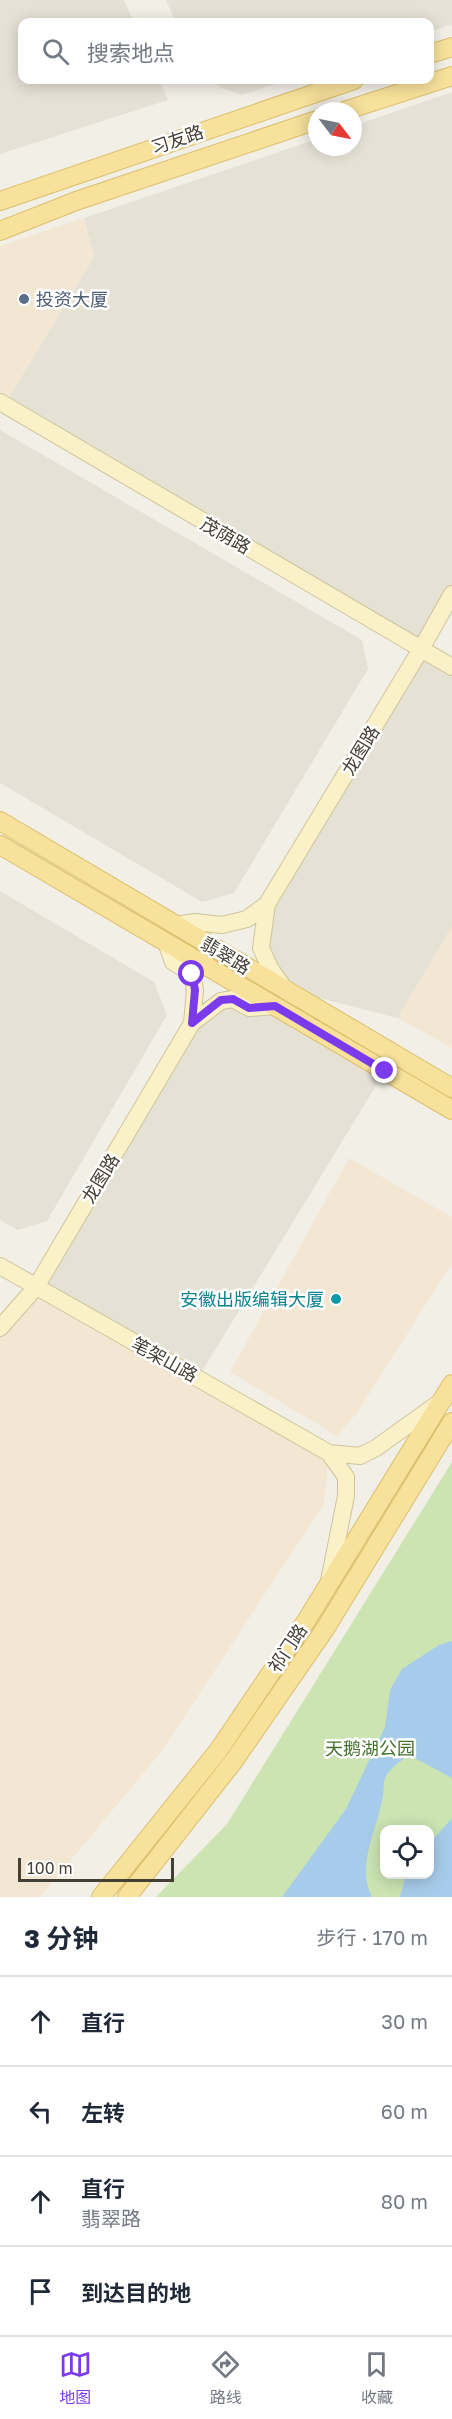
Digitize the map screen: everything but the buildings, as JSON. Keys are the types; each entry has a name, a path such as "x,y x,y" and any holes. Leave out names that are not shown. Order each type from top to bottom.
{"main road":[{"path":"434,52 452,47"},
{"path":"434,82 452,76"},
{"name":"习友路","path":"0,201 342,84"},
{"path":"362,105 427,84"},
{"name":"习友路","path":"0,231 76,201 308,123"},
{"name":"翡翠路","path":"0,821 452,1088"},
{"name":"翡翠路","path":"0,845 452,1110"},
{"name":"祁门路","path":"101,1897 218,1751 328,1587 447,1392"},
{"name":"祁门路","path":"127,1897 233,1762 325,1629 452,1422"}],"street":[{"name":"茂荫路","path":"0,402 452,667"},
{"name":"龙图路","path":"267,904 452,594"},
{"path":"175,925 195,922 222,925 247,919 267,904"},
{"path":"267,904 261,948 270,968 284,989"},
{"path":"166,942 174,962 192,974 195,990 192,1023"},
{"path":"192,1023 221,1000 233,999 249,1008 275,1006"},
{"name":"龙图路","path":"0,1328 36,1287 192,1023"},
{"name":"笔架山路","path":"0,1266 329,1453"},
{"path":"329,1453 360,1456 376,1448 447,1392"},
{"path":"328,1587 346,1496 346,1477 329,1453"}],"shaded area":[{"path":"0,0 124,0 132,18 18,18 18,84 161,84 168,100 0,154"},
{"path":"166,0 452,0 452,24 434,31 434,18 174,18"},
{"path":"216,84 276,84 242,95 221,88"},
{"path":"452,92 452,594 421,649 4,405 94,257 84,218 308,142 308,156 362,156 362,123"},
{"path":"84,218 94,257 4,405 0,402 0,246"},
{"path":"0,430 362,640 368,669 234,893 202,902 0,783"},
{"path":"421,649 452,667 452,926 398,1018 284,989 270,968 267,904"},
{"path":"0,891 154,982 167,1015 47,1221 18,1230 0,1220"},
{"path":"452,926 452,1048 398,1018"},
{"path":"221,1001 275,1006 385,1071 198,1378 36,1287 192,1023"},
{"path":"349,1158 452,1217 452,1263 357,1413 337,1436 230,1372"},
{"path":"36,1287 329,1453 324,1504 161,1752 40,1897 0,1897 0,1328"}],"green space":[{"name":"天鹅湖公园","path":"452,1462 452,1897 156,1897 227,1824"}],"water":[{"path":"452,1641 452,1778 409,1755 389,1771 384,1781 382,1801 367,1861 366,1873 372,1897 282,1897 346,1809 385,1727 390,1690 402,1669 439,1645"},
{"path":"452,1818 452,1897 400,1897 405,1879 434,1879 434,1838"}],"place":[{"name":"投资大厦","path":"24,299"},
{"name":"安徽出版编辑大厦","path":"336,1299"}],"route":[{"path":"192,974 195,990 192,1023 221,1000 233,999 249,1008 275,1006 385,1071"}]}
